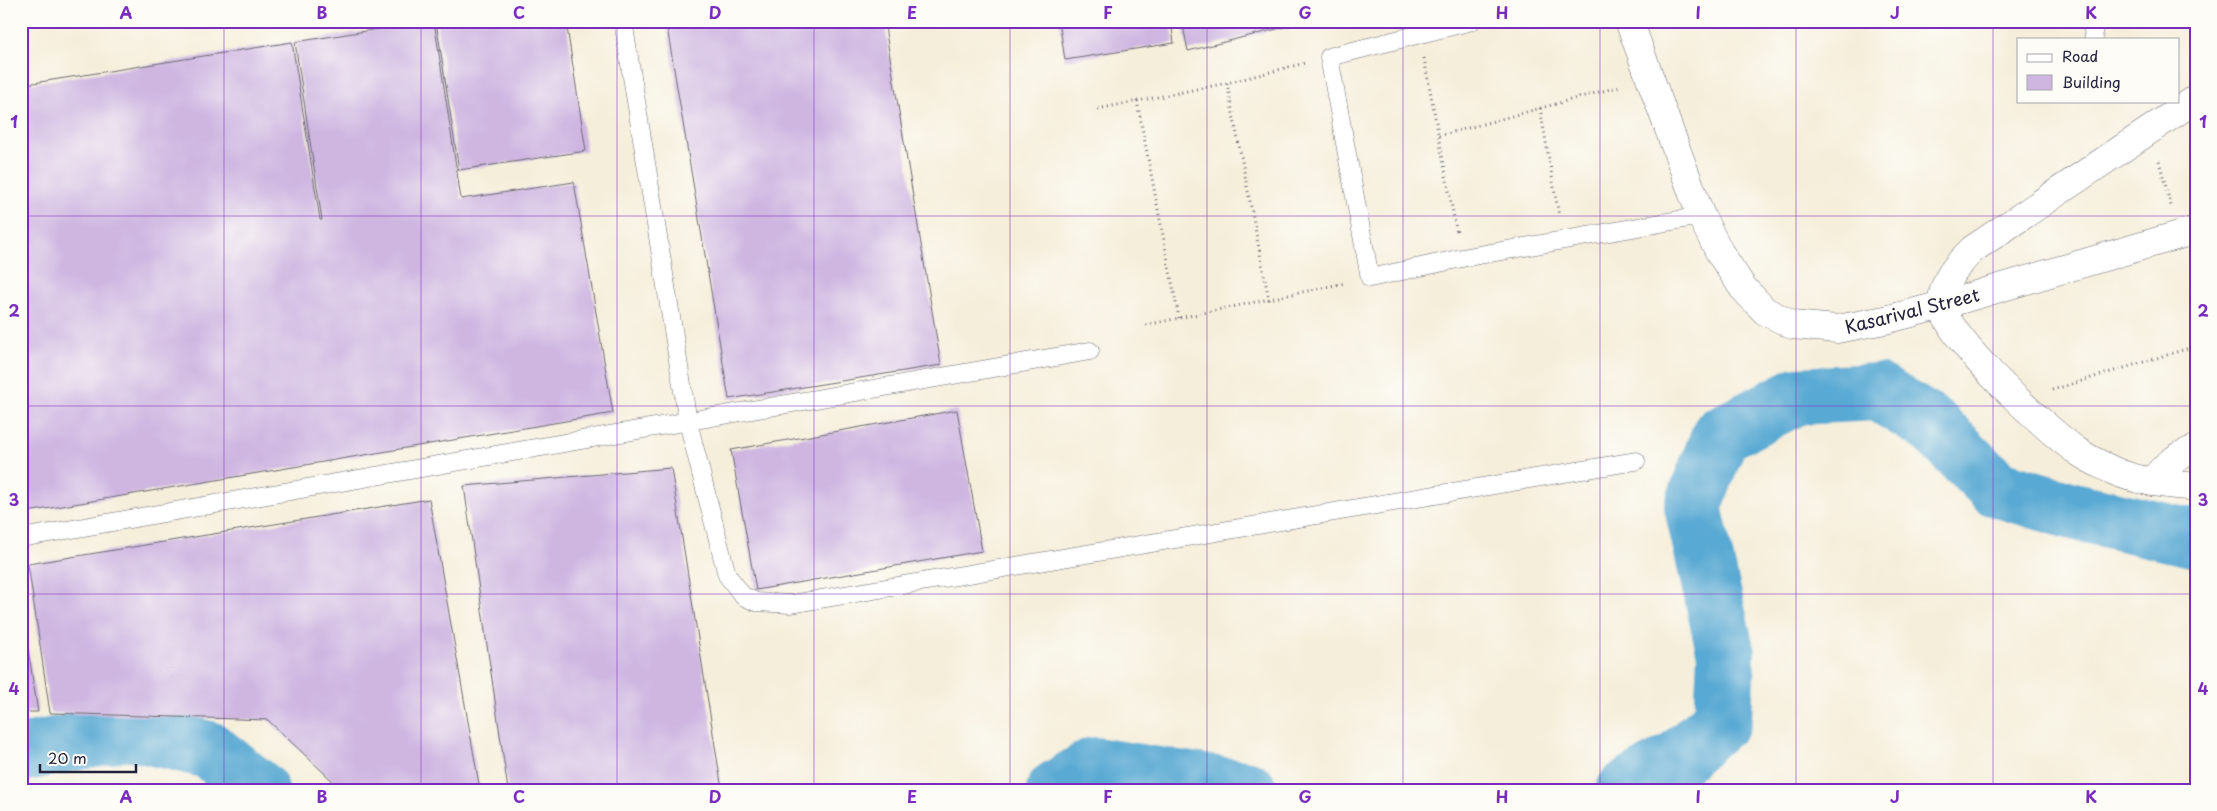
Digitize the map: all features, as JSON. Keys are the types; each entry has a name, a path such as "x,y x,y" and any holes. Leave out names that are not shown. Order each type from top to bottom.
{"street":[{"name":"Kasarival Street","path":"1629,21 1701,216 1720,253 1743,288 1764,311 1792,324 1837,329 1942,305 2188,233"},
{"path":"2196,99 1973,249 1955,267 1948,279 1942,305 1953,328 1972,352 2018,401 2049,430 2078,452 2116,472 2152,482 2196,487"},
{"path":"2152,482 2166,464 2181,454 2196,449"}],"lane":[{"path":"623,21 688,422 727,575 743,596 756,602 791,604 1636,461"},
{"path":"1472,21 1329,58 1370,278 1462,258 1701,216"},
{"path":"2092,21 2094,38"},
{"path":"21,538 1090,351"}],"path":[{"path":"1420,36 1462,258"},
{"path":"1098,109 1329,58"},
{"path":"1439,136 1650,78"},
{"path":"1227,82 1269,300"},
{"path":"1137,101 1179,318"},
{"path":"1540,108 1564,240"},
{"path":"2150,130 2188,233"},
{"path":"1146,325 1370,278"},
{"path":"2018,401 2196,346"}],"building":[{"path":"378,21 434,21 461,199 574,182 613,413 21,513 21,85 292,42 320,220 322,220 295,42 379,29"},
{"path":"436,21 566,21 586,151 459,170"},
{"path":"666,21 884,21 941,365 729,399"},
{"path":"1059,21 1171,21 1174,43 1065,60"},
{"path":"1182,21 1300,21 1301,23 1188,51"},
{"path":"957,410 982,551 756,590 731,450"},
{"path":"671,468 722,790 508,790 464,486"},
{"path":"429,499 480,790 342,790 268,720 50,713 28,564"},
{"path":"22,612 38,712 21,712"}],"waterway":[{"path":"1625,790 1678,759 1723,719 1726,654 1693,507 1720,435 1797,396 1878,392 1932,425 1996,488 2073,511 2196,539"},
{"path":"21,753 129,731 209,750 260,790"},
{"path":"1055,790 1094,766 1248,790"}]}
